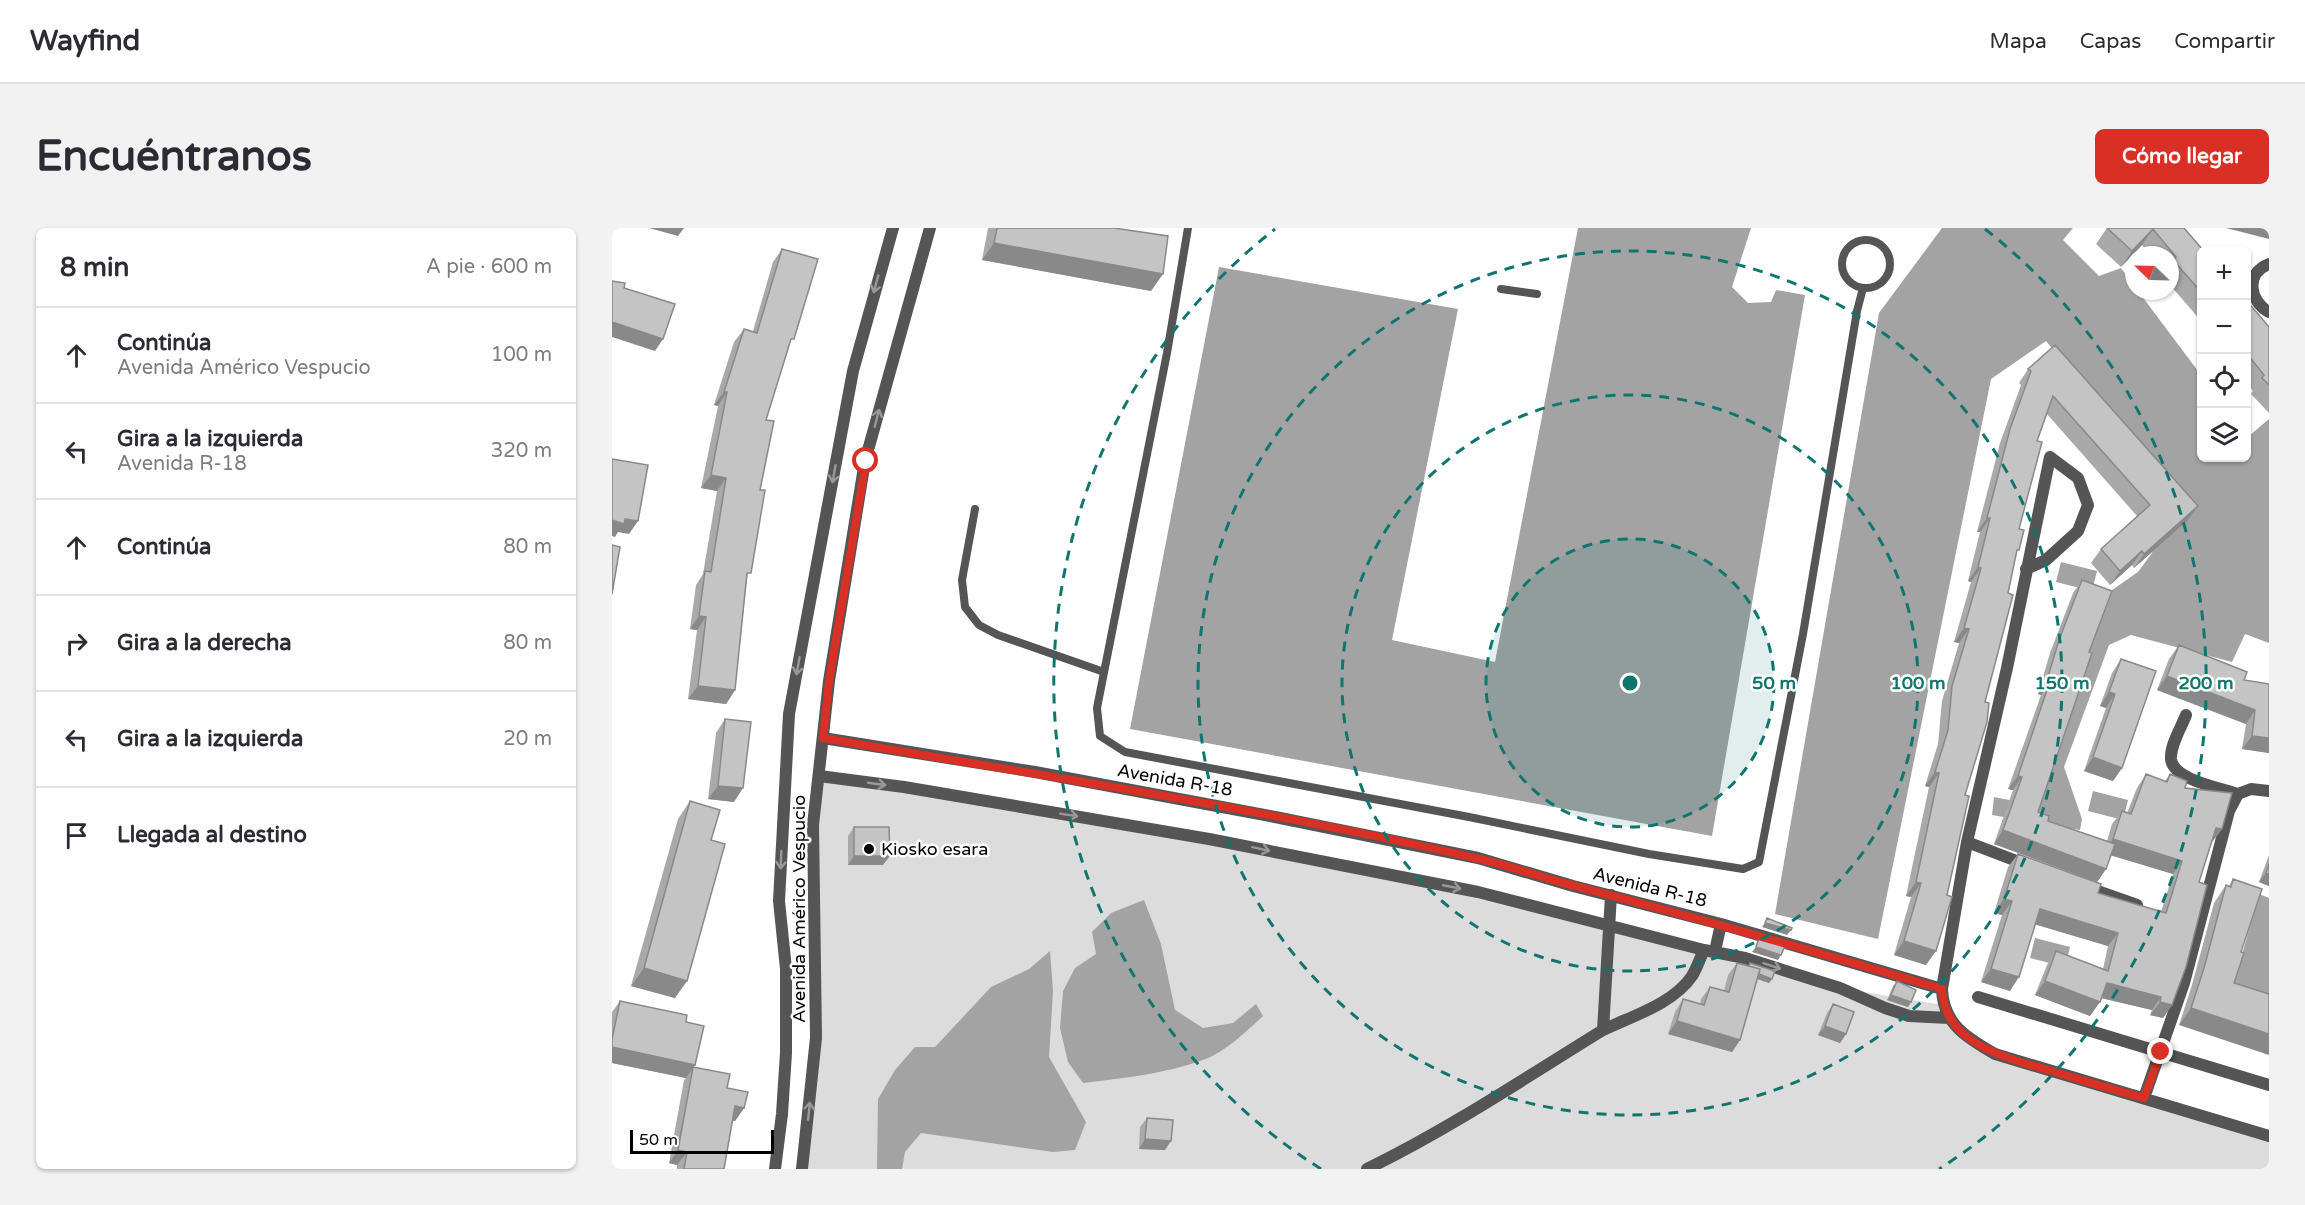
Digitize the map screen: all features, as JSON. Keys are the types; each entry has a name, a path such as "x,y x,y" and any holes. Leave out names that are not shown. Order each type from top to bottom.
{"street":[{"name":"Avenida Américo Vespucio","path":"775,1169 786,1053 786,969 779,901 789,714 853,371 893,228"},
{"name":"Avenida Américo Vespucio","path":"802,1169 816,1038 813,825 831,669 866,461 930,228"},
{"path":"2269,264 2263,266 2254,277 2252,291 2257,303 2269,312"},
{"path":"2026,569 2046,560 2078,531 2088,506 2078,478 2050,457 2026,569 2007,668 1967,842 1942,989 1943,1005 1949,1018 1970,1039 1995,1054 2269,1136"},
{"path":"2186,715 2174,743 2171,758 2174,768 2182,775 2238,794 2252,789 2269,790"},
{"name":"Avenida R-18","path":"823,738 1035,772 1478,858 1721,924 1710,950 1677,991 1659,1003 1603,1030 1485,1105 1408,1149 1367,1169"},
{"path":"819,776 904,787 1209,839 1478,892 1745,958 1840,988 1885,1008 1910,1016 1949,1018"},
{"path":"2144,1098 2184,983 2229,811 2238,794"},
{"path":"1967,842 2044,872"},
{"path":"2075,883 2137,905"},
{"path":"1603,1030 1611,895"},
{"path":"1721,924 1942,989"},
{"path":"1978,997 2269,1085"}],"lane":[{"path":"1188,228 1167,353 1097,708 1100,736 1125,752 1469,817 1649,854 1743,869 1759,862 1803,634 1857,311 1863,288"},
{"path":"1871,241 1879,244 1889,256 1889,272 1879,284 1863,288 1850,281 1843,268 1843,260 1850,247 1856,242 1871,241"},
{"path":"1501,289 1538,294"},
{"path":"975,509 962,580 965,607 979,625 998,635 1104,672"}],"shaded area":[{"path":"1578,228 1751,228 1732,287 1748,303 1771,302 1776,290 1805,295 1712,836 1130,729 1219,267 1458,309 1392,640 1495,662"},
{"path":"1942,228 2073,228 2063,240 2099,276 2121,268 2125,274 2125,300 2145,300 2197,370 2197,462 2251,462 2251,434 2269,419 2269,643 2245,634 2232,662 2131,635 2109,645 2064,767 2082,819 2080,830 1992,815 1994,797 2034,805 2102,597 2138,572 2152,553 2166,513 2159,480 2046,341 1991,379 1878,939 1775,914 1879,313"},
{"path":"2061,562 2097,571 2092,591 2056,582"},
{"path":"819,776 1478,892 1840,988 1943,1005 1949,1018 1995,1054 2269,1136 2269,1169 802,1169 816,1038"},
{"path":"2093,791 2128,800 2123,820 2088,811"},
{"path":"2259,894 2269,898 2269,1005 2231,994"},
{"path":"1144,900 1161,944 1175,1010 1203,1028 1233,1023 1256,1004 1263,1016 1227,1047 1203,1060 1159,1072 1083,1083 1068,1062 1060,1028 1063,991 1075,968 1096,954 1092,932 1111,913"},
{"path":"2035,938 2070,947 2065,967 2030,958"},
{"path":"1050,951 1053,991 1049,1057 1086,1122 1075,1150 1053,1152 921,1133 905,1152 902,1169 877,1169 878,1099 895,1070 915,1047 935,1047 991,987 1029,969"}],"building":[{"path":"997,228 1114,228 1168,236 1163,274 994,243"},
{"path":"2107,228 2184,228 2200,246 2197,246 2197,287 2179,267 2179,246 2167,246 2153,229 2137,246 2127,246"},
{"path":"782,249 818,259 766,420 774,421 760,490 765,490 751,573 747,573 735,690 698,686 706,617 699,616 705,571 711,572 726,478 711,475 727,392 724,392 744,329 757,333"},
{"path":"612,281 625,283 624,288 675,304 663,339 612,322"},
{"path":"2251,306 2269,327 2269,385 2262,378 2264,375 2251,359"},
{"path":"2055,345 2198,506 2144,554 2142,551 2120,571 2101,549 2150,505 2053,396 2037,441 2042,442 2019,529 2024,530 2019,550 2017,550 2008,593 2013,595 1985,702 1989,703 1987,722 1965,795 1969,796 1947,895 1952,897 1936,951 1904,941 1921,883 1916,882 1939,773 1935,772 1948,730 1952,686 1969,629 1964,628 1981,568 1978,567 1990,518 1987,518 2010,429 2031,371 2028,369"},
{"path":"612,459 648,465 638,521 625,519 624,524 612,520"},
{"path":"612,545 620,547 612,594"},
{"path":"2082,580 2112,591 2089,652 2092,653 2038,812 2049,816 2048,821 2115,844 2106,869 2003,830 2022,777 2018,776 2050,681 2047,680 2059,640"},
{"path":"2179,645 2247,672 2244,680 2269,684 2269,738 2252,736 2255,710 2167,676"},
{"path":"2121,659 2156,671 2122,768 2093,757 2115,694 2109,692"},
{"path":"725,719 751,722 743,788 718,786"},
{"path":"2146,774 2167,782 2170,774 2187,781 2185,788 2232,793 2222,829 2216,828 2199,882 2207,885 2186,967 2172,1005 2160,1002 2161,997 2107,983 2100,1002 2045,981 2056,951 2108,971 2118,933 2040,909 2019,977 1991,969 2012,901 2004,899 2018,854 2101,884 2098,893 2166,913 2182,861 2113,839 2122,811 2131,814"},
{"path":"690,801 720,810 711,840 725,844 687,981 644,968"},
{"path":"854,827 889,827 890,856 854,856"},
{"path":"2233,879 2262,889 2241,952 2244,953 2234,983 2269,994 2269,1034 2191,1008 2226,885 2231,887"},
{"path":"1767,918 1792,928 1791,930 1765,923"},
{"path":"1759,938 1785,946 1781,955 1756,947"},
{"path":"1737,963 1760,969 1740,1040 1677,1021 1683,999 1704,1005 1710,987 1729,992"},
{"path":"1750,963 1775,971 1772,979 1759,974 1760,969 1749,966"},
{"path":"1897,981 1916,990 1911,1002 1891,995"},
{"path":"620,1001 687,1015 686,1022 704,1026 695,1065 612,1047"},
{"path":"1833,1004 1854,1012 1846,1034 1825,1026"},
{"path":"693,1067 730,1074 727,1088 748,1092 744,1108 735,1106 724,1169 684,1169 687,1152 678,1150"},
{"path":"1147,1118 1173,1120 1171,1141 1145,1139"}],"place":[{"name":"Kiosko esara","path":"869,849"}],"route":[{"path":"866,461 829,681 823,738 1035,772 1379,837 1478,858 1573,886 1678,912 1942,989 1943,1005 1949,1018 1970,1039 1995,1054 2144,1098 2161,1052"}]}
